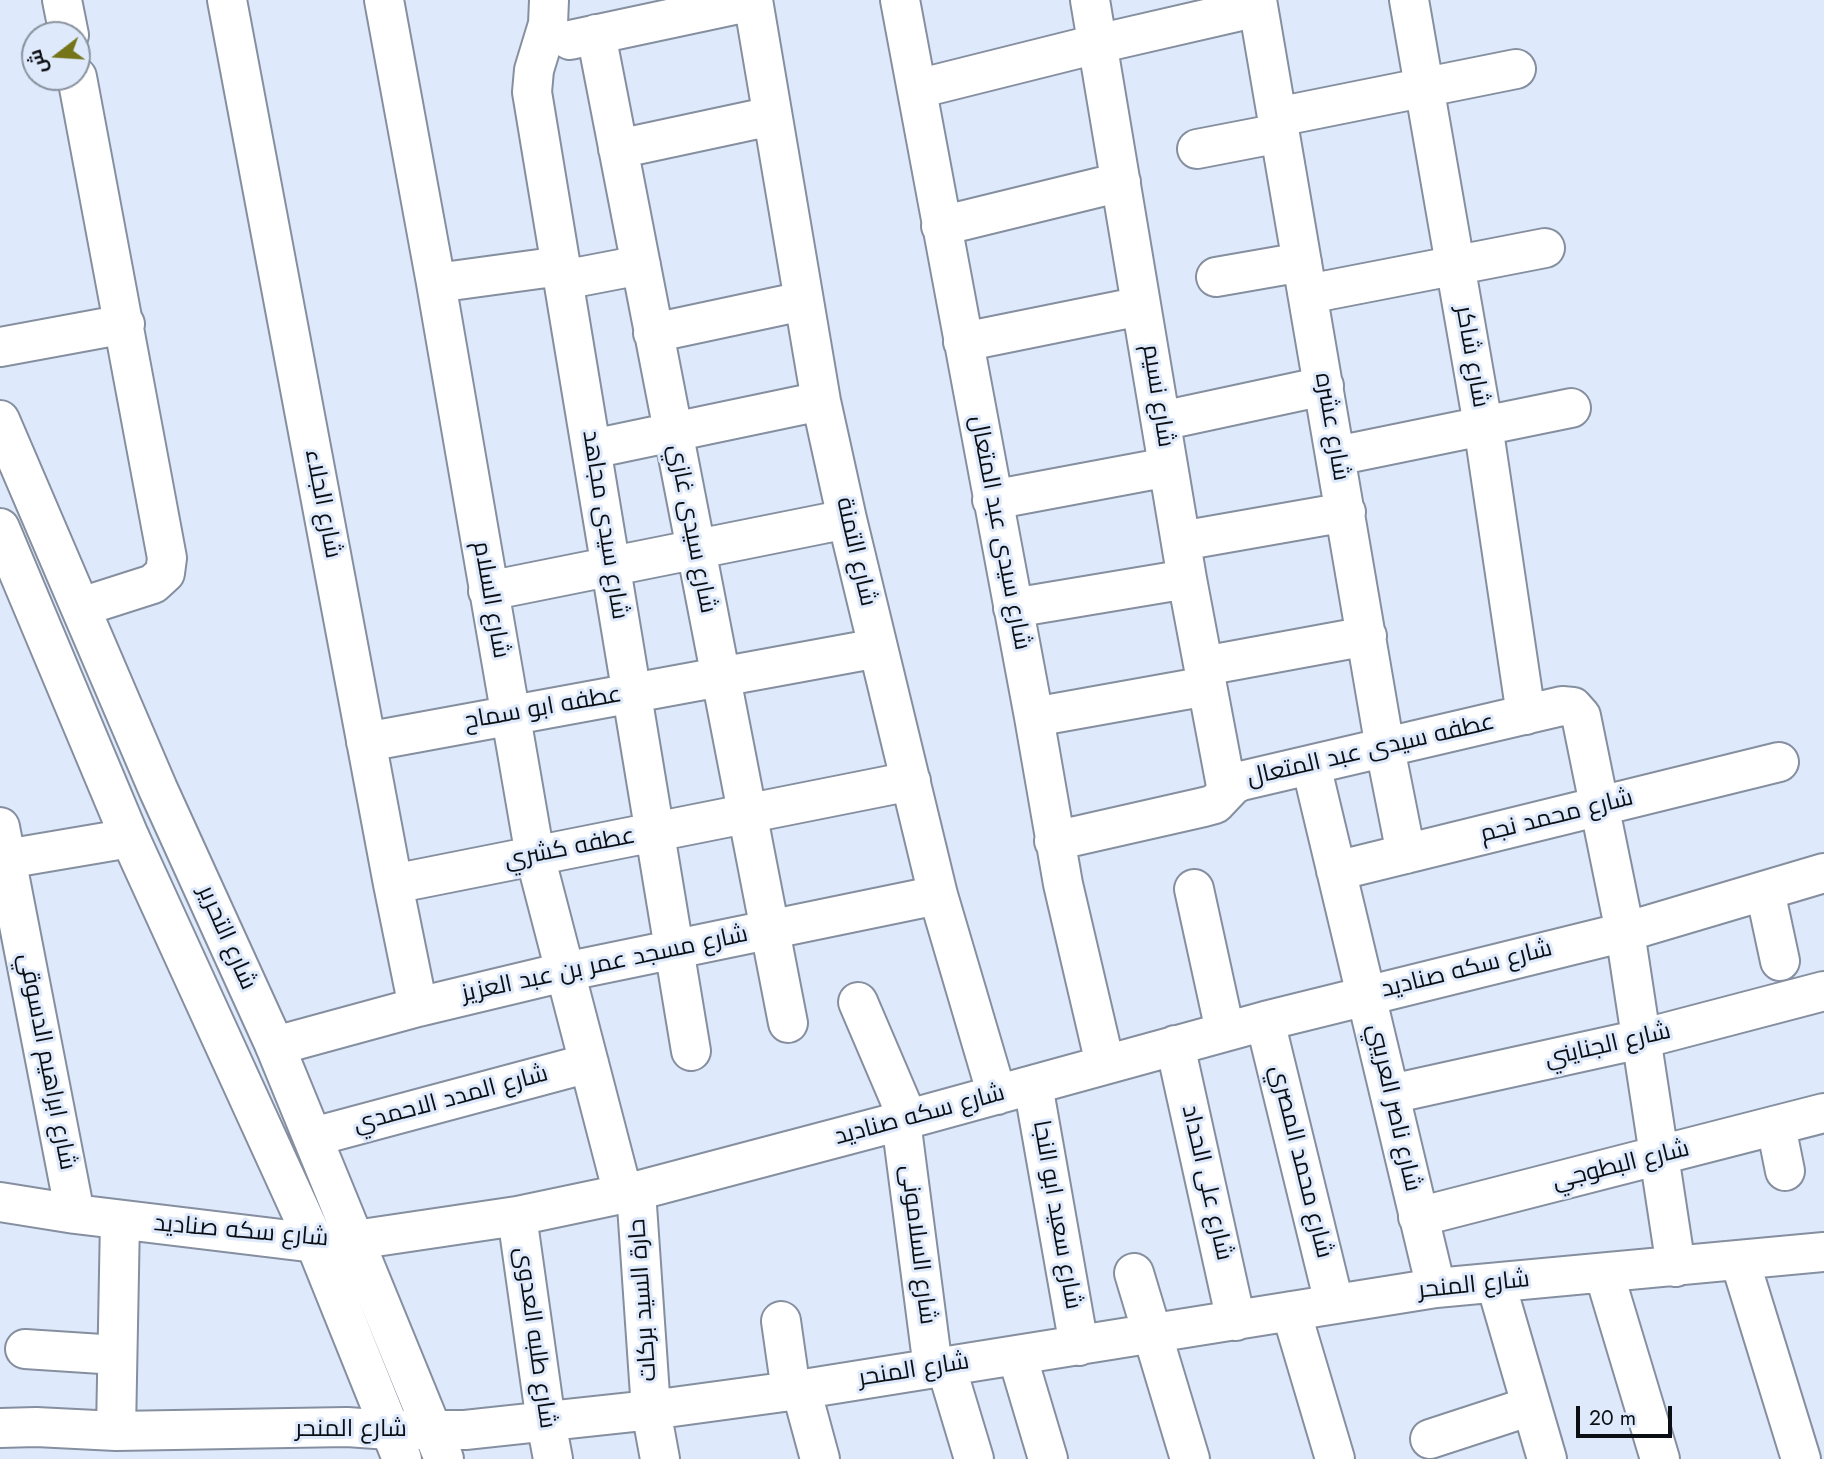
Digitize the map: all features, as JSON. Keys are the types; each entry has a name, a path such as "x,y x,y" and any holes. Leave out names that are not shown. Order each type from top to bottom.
{"street":[{"path":"62,0 66,21"},
{"name":"شارع الجلاء","path":"227,0 418,1007"},
{"name":"شارع السلام","path":"384,0 535,856 589,1063 630,1192"},
{"name":"شارع سيدى مجاهد","path":"550,0 548,24 534,69 532,92 691,1051"},
{"name":"شارع سيدى عبد المتعال","path":"900,0 1034,717 1054,841 1105,1065"},
{"name":"شارع نسيم","path":"1090,0 1187,579 1227,791"},
{"name":"شارع شاكر","path":"1409,0 1483,425 1526,715"},
{"path":"540,46 753,1"},
{"name":"شارع التمنة","path":"753,1 821,401 846,519 938,895 997,1095"},
{"path":"916,89 1258,4"},
{"name":"شارع عشره","path":"1258,4 1385,748 1406,854"},
{"name":"شارع سيدى غازي","path":"596,34 788,1023"},
{"path":"1197,149 1424,87 1516,69"},
{"path":"80,91 167,558 165,573 153,584 81,607"},
{"path":"618,149 772,116"},
{"path":"941,226 1121,182"},
{"path":"1216,278 1305,278 1456,265 1545,248"},
{"path":"436,283 640,265"},
{"path":"653,333 803,300"},
{"path":"963,342 1141,306"},
{"path":"0,347 125,324"},
{"path":"1161,421 1324,386"},
{"path":"592,449 821,401"},
{"path":"1336,456 1571,408"},
{"name":"شارع التحرير","path":"0,420 9,469 81,607 158,789 275,1046 439,1445"},
{"path":"992,500 1168,467"},
{"path":"1181,541 1346,512"},
{"path":"488,591 846,519"},
{"name":"شارع التحرير","path":"0,528 123,821 315,1243 396,1444"},
{"path":"1013,608 1187,579"},
{"path":"1034,717 1367,636"},
{"name":"عطفه ابو سماح","path":"366,742 878,648"},
{"name":"عطفه سيدى عبد المتعال","path":"1054,841 1215,804 1241,781 1562,706 1573,707 1581,716 1600,806"},
{"name":"شارع محمد نجم","path":"1336,871 1779,762"},
{"name":"شارع ناصر العريبي","path":"1311,765 1436,1288"},
{"name":"عطفه كشري","path":"393,884 911,781"},
{"path":"2,849 123,821 158,789"},
{"path":"1600,806 1625,932 1676,1267"},
{"name":"شارع ابراهيم الدسوقي","path":"2,849 75,1214"},
{"name":"شارع سكه صناديد","path":"0,1202 120,1220 315,1243 355,1240 517,1216 630,1192 905,1120 1225,1031 1625,932 1824,873"},
{"path":"1194,889 1225,1031"},
{"path":"1765,891 1780,961"},
{"name":"شارع مسجد عمر بن عبد العزيز","path":"275,1046 418,1007 565,972 938,895"},
{"name":"شارع الجنايني","path":"1391,1094 1642,1039 1824,991"},
{"name":"شارع السلامونى","path":"858,1002 905,1120 939,1367 974,1459"},
{"name":"شارع محمد المصري","path":"1265,1021 1334,1303"},
{"name":"شارع على الحداد","path":"1175,1045 1236,1321"},
{"name":"شارع المدد الاحمدي","path":"313,1137 589,1063"},
{"name":"شارع سعيد ابو النجا","path":"1033,1084 1079,1346"},
{"name":"شارع البطوجي","path":"1418,1217 1824,1113"},
{"path":"1776,1126 1786,1171"},
{"name":"حارة السيد بركات","path":"630,1192 651,1410 660,1459"},
{"name":"شارع طلبه العدوى","path":"517,1216 553,1459"},
{"path":"120,1220 117,1355 140,1440"},
{"name":"شارع المنحر","path":"27,1438 288,1444 347,1427 396,1444 439,1445 546,1422 796,1390 1436,1288 1740,1261 1822,1260"},
{"path":"1740,1261 1801,1459"},
{"path":"1135,1273 1190,1459"},
{"path":"1604,1273 1660,1459"},
{"path":"1496,1284 1547,1459"},
{"path":"1291,1311 1335,1459"},
{"path":"781,1321 796,1390 820,1459"},
{"path":"25,1349 117,1355"},
{"path":"1017,1355 1048,1459"},
{"path":"1430,1439 1531,1406"}]}
